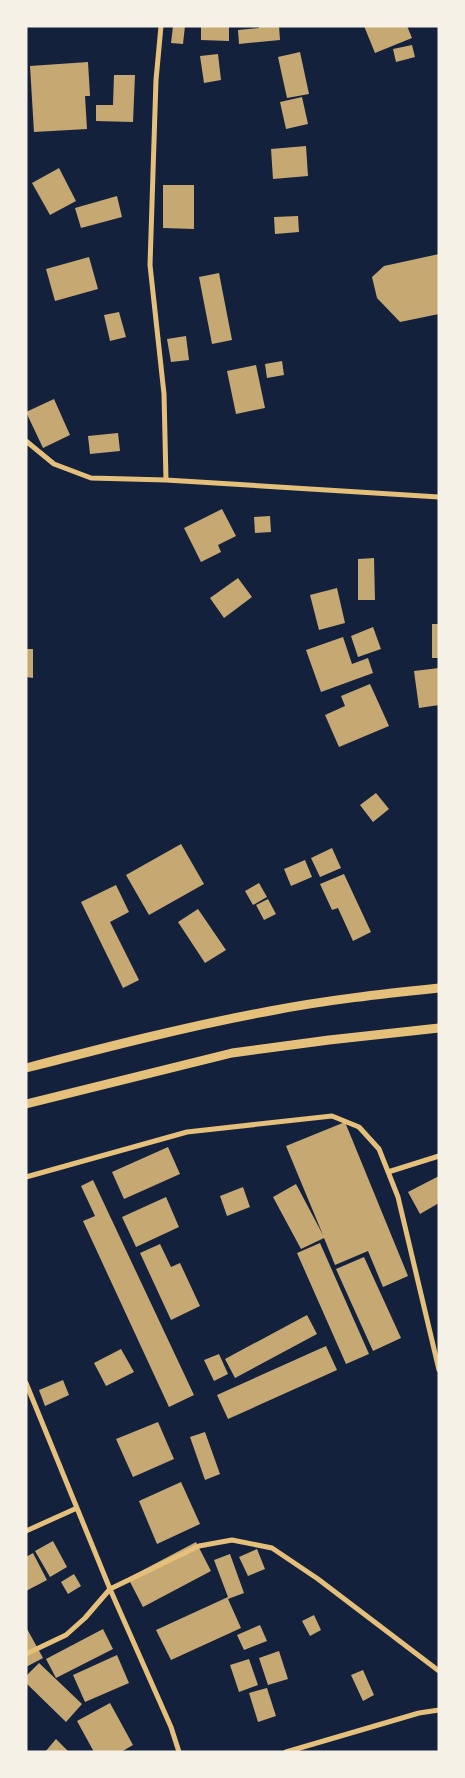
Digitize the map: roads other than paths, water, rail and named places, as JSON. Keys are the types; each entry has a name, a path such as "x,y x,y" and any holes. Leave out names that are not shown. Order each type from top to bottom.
{"street":[{"path":"161,26 156,80 150,265 164,394 166,480"},
{"path":"26,441 54,464 91,478 166,480 439,497"},
{"path":"26,1068 161,1034 270,1010 372,995 439,988"},
{"path":"26,1104 232,1054 329,1040 439,1028"},
{"path":"26,1177 187,1132 332,1116 359,1127 379,1149 398,1197 436,1344 439,1370"},
{"path":"388,1172 439,1156"},
{"path":"26,1383 110,1589 171,1727 179,1752"},
{"path":"26,1531 77,1508"},
{"path":"26,1654 66,1635 85,1618 110,1589 199,1546 232,1540 272,1548 318,1579 439,1671"},
{"path":"286,1752 418,1713 439,1710"}]}
